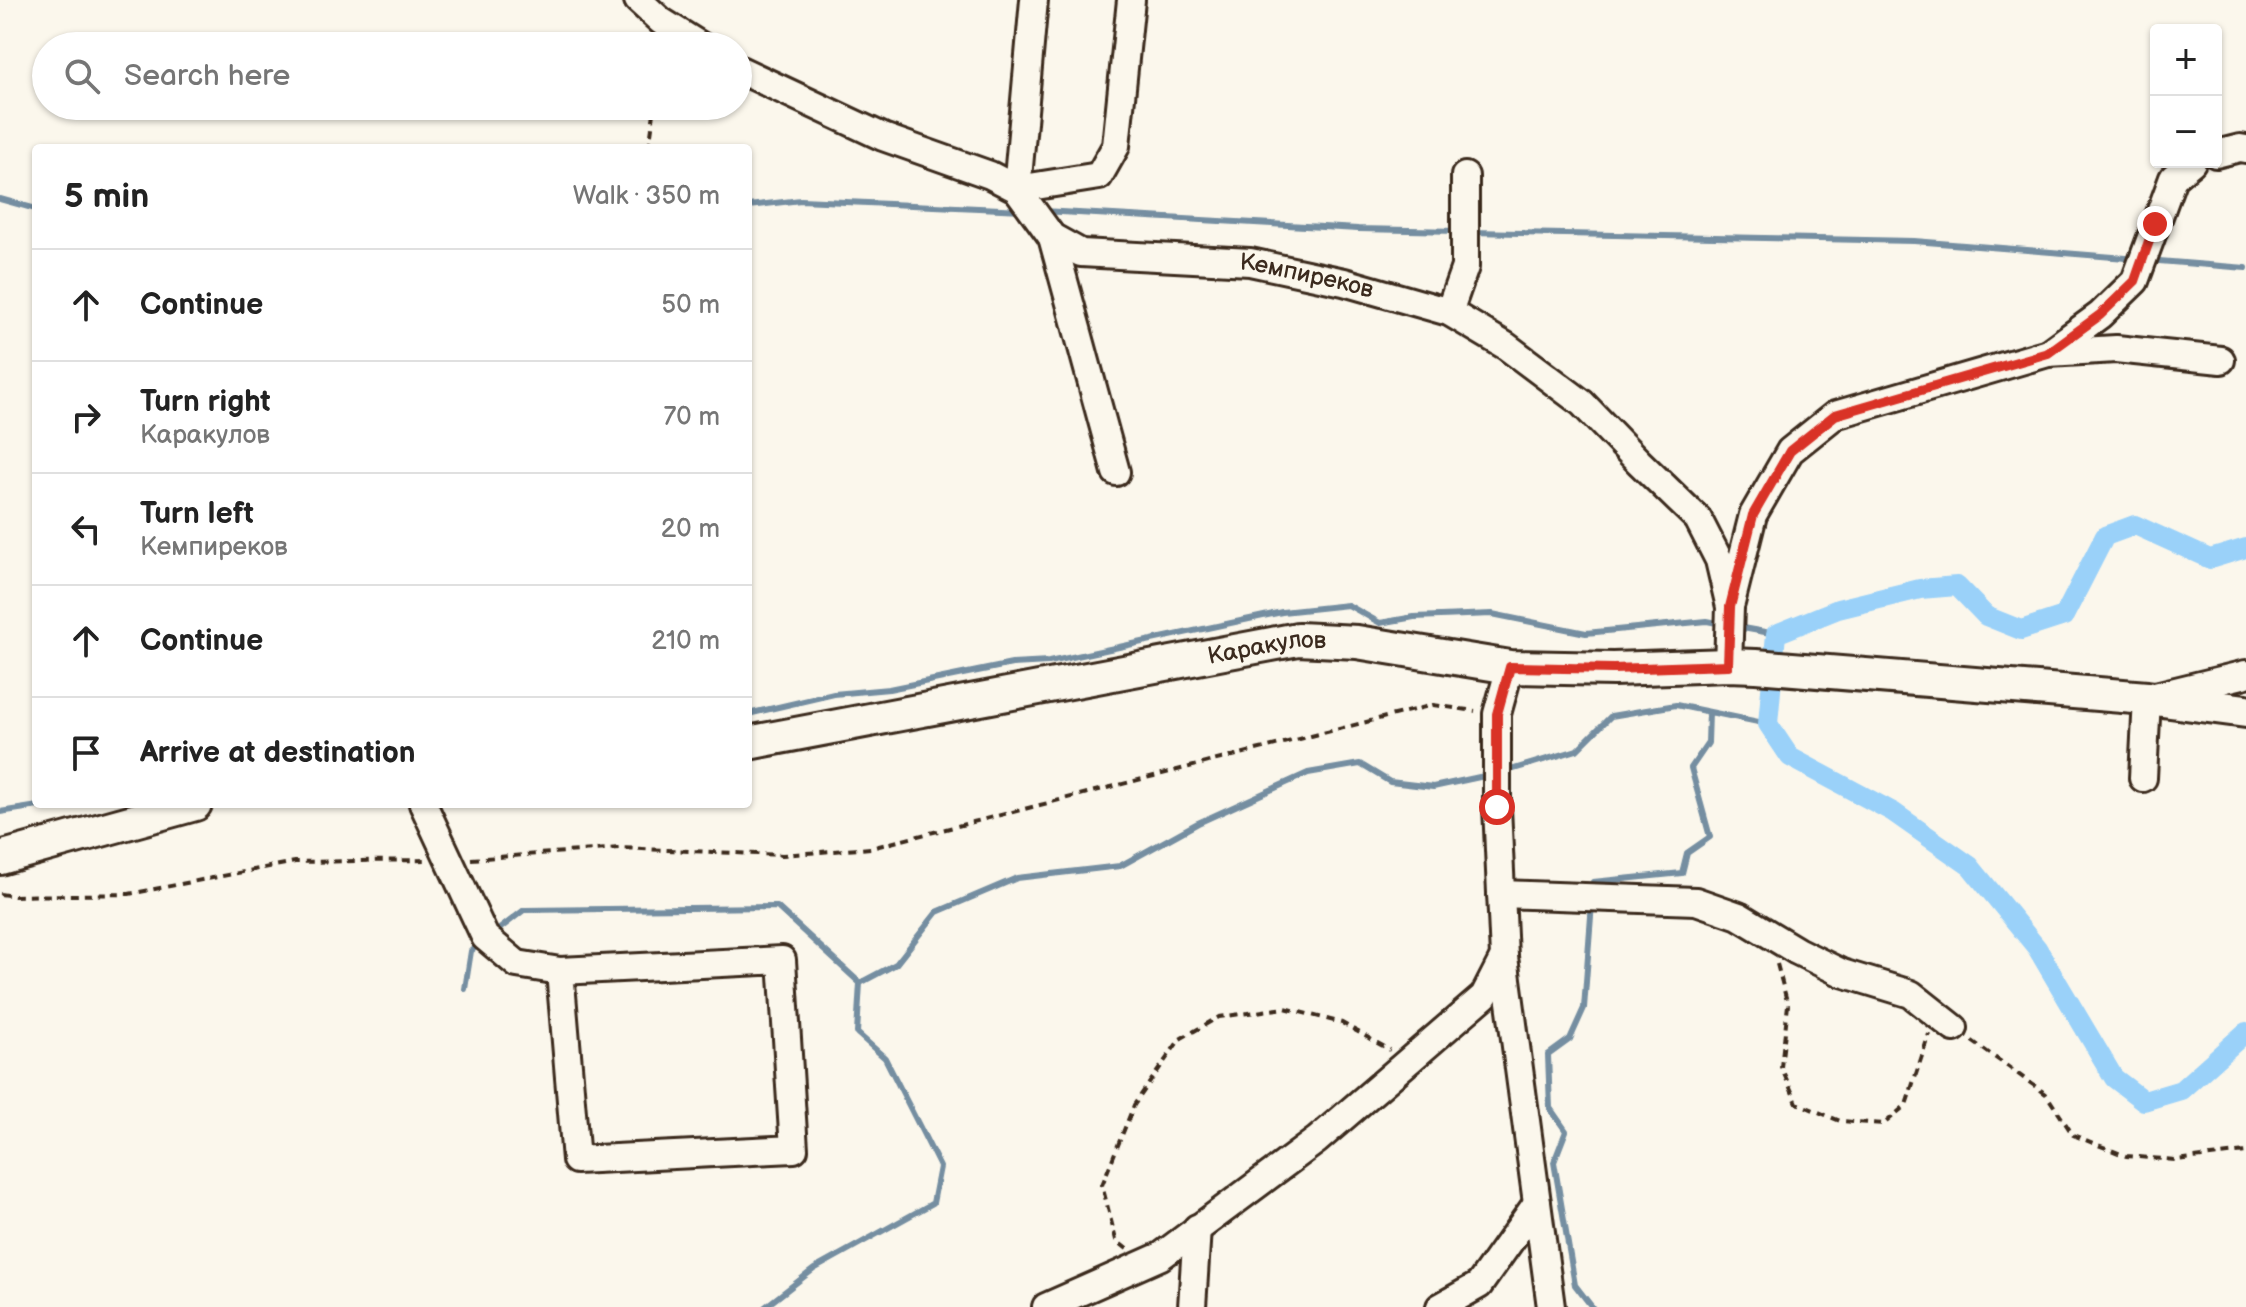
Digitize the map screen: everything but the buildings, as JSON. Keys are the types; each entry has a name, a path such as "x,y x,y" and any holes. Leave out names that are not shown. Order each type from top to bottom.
{"main road":[{"name":"Каракулов","path":"752,742 1298,639 1357,642 1510,667 1613,669 1742,665 2147,698 2246,711"},
{"path":"0,858 181,808"}],"street":[{"path":"638,0 679,32"},
{"path":"1020,193 1034,0"},
{"path":"1020,193 1099,176 1116,146 1131,0"},
{"path":"752,76 883,137 990,175 1020,193 1048,231 1116,472"},
{"path":"2222,152 2246,149"},
{"path":"2048,353 2100,315 2135,281 2173,178 2185,168"},
{"path":"1449,312 1465,267 1465,176"},
{"name":"Кемпиреков","path":"1048,231 1081,253 1250,262 1344,282 1449,312 1506,346 1582,403 1698,519 1719,560 1742,665"},
{"path":"1730,607 1753,515 1790,451 1835,415 2048,353 2116,349 2221,360"},
{"path":"1510,667 1497,714 1497,807 1504,957 1551,1307"},
{"path":"2143,778 2147,698 2246,674"},
{"path":"425,808 485,937 517,964 560,971 782,960 794,1149 576,1160 560,971"},
{"path":"1501,894 1696,901 1739,916 1842,973 1911,994 1945,1021"},
{"path":"1046,1307 1161,1256 1317,1140 1484,996 1504,957"},
{"path":"1440,1307 1479,1285 1537,1203"},
{"path":"1192,1307 1197,1228"}],"path":[{"path":"650,144 653,120"},
{"path":"0,894 129,894 295,862 449,860 620,848 782,855 871,848 1433,705 1497,714"},
{"path":"1770,934 1788,1005 1781,1067 1797,1103 1840,1121 1884,1124 1906,1105 1945,1021 2046,1094 2073,1135 2126,1156 2176,1160 2246,1152"},
{"path":"1145,1263 1116,1240 1102,1185 1134,1105 1180,1039 1219,1017 1285,1008 1342,1023 1409,1060"}],"waterway":[{"path":"0,199 32,208"},
{"path":"752,206 801,200 1023,210"},
{"path":"1043,211 1358,229 1459,231"},
{"path":"1470,232 1914,241 2126,258"},
{"path":"2159,261 2246,268"},
{"path":"2246,548 2210,559 2135,525 2105,536 2064,616 2021,630 1986,616 1957,586 1920,589 1838,609 1776,634 1768,724 1790,757 1893,812 1970,866 2037,948 2114,1078 2144,1101 2181,1090 2246,1032"},
{"path":"752,713 834,694 889,689 1012,664 1049,662 1282,612 1348,605 1380,623 1414,617 1492,614 1586,633 1707,621 1722,624"},
{"path":"1737,627 1776,634"},
{"path":"1504,772 1577,750 1611,716 1676,705 1768,724"},
{"path":"1593,892 1593,882 1682,873 1687,853 1710,837 1691,768 1708,743 1709,712"},
{"path":"493,934 524,910 777,907 860,983 896,964 937,912 1017,878 1120,866 1198,823 1308,773 1360,764 1390,782 1433,787 1489,775"},
{"path":"0,812 32,807"},
{"path":"1592,903 1584,1008 1570,1039 1548,1055 1550,1108 1566,1131 1554,1162 1575,1285 1592,1307"},
{"path":"465,989 471,951 481,943"},
{"path":"765,1307 814,1269 933,1203 940,1167 885,1058 857,1033 860,983"}],"route":[{"path":"1497,807 1497,714 1510,667 1613,669 1728,665 1730,607 1753,515 1790,451 1835,415 2048,353 2100,315 2135,281 2155,224"}]}
